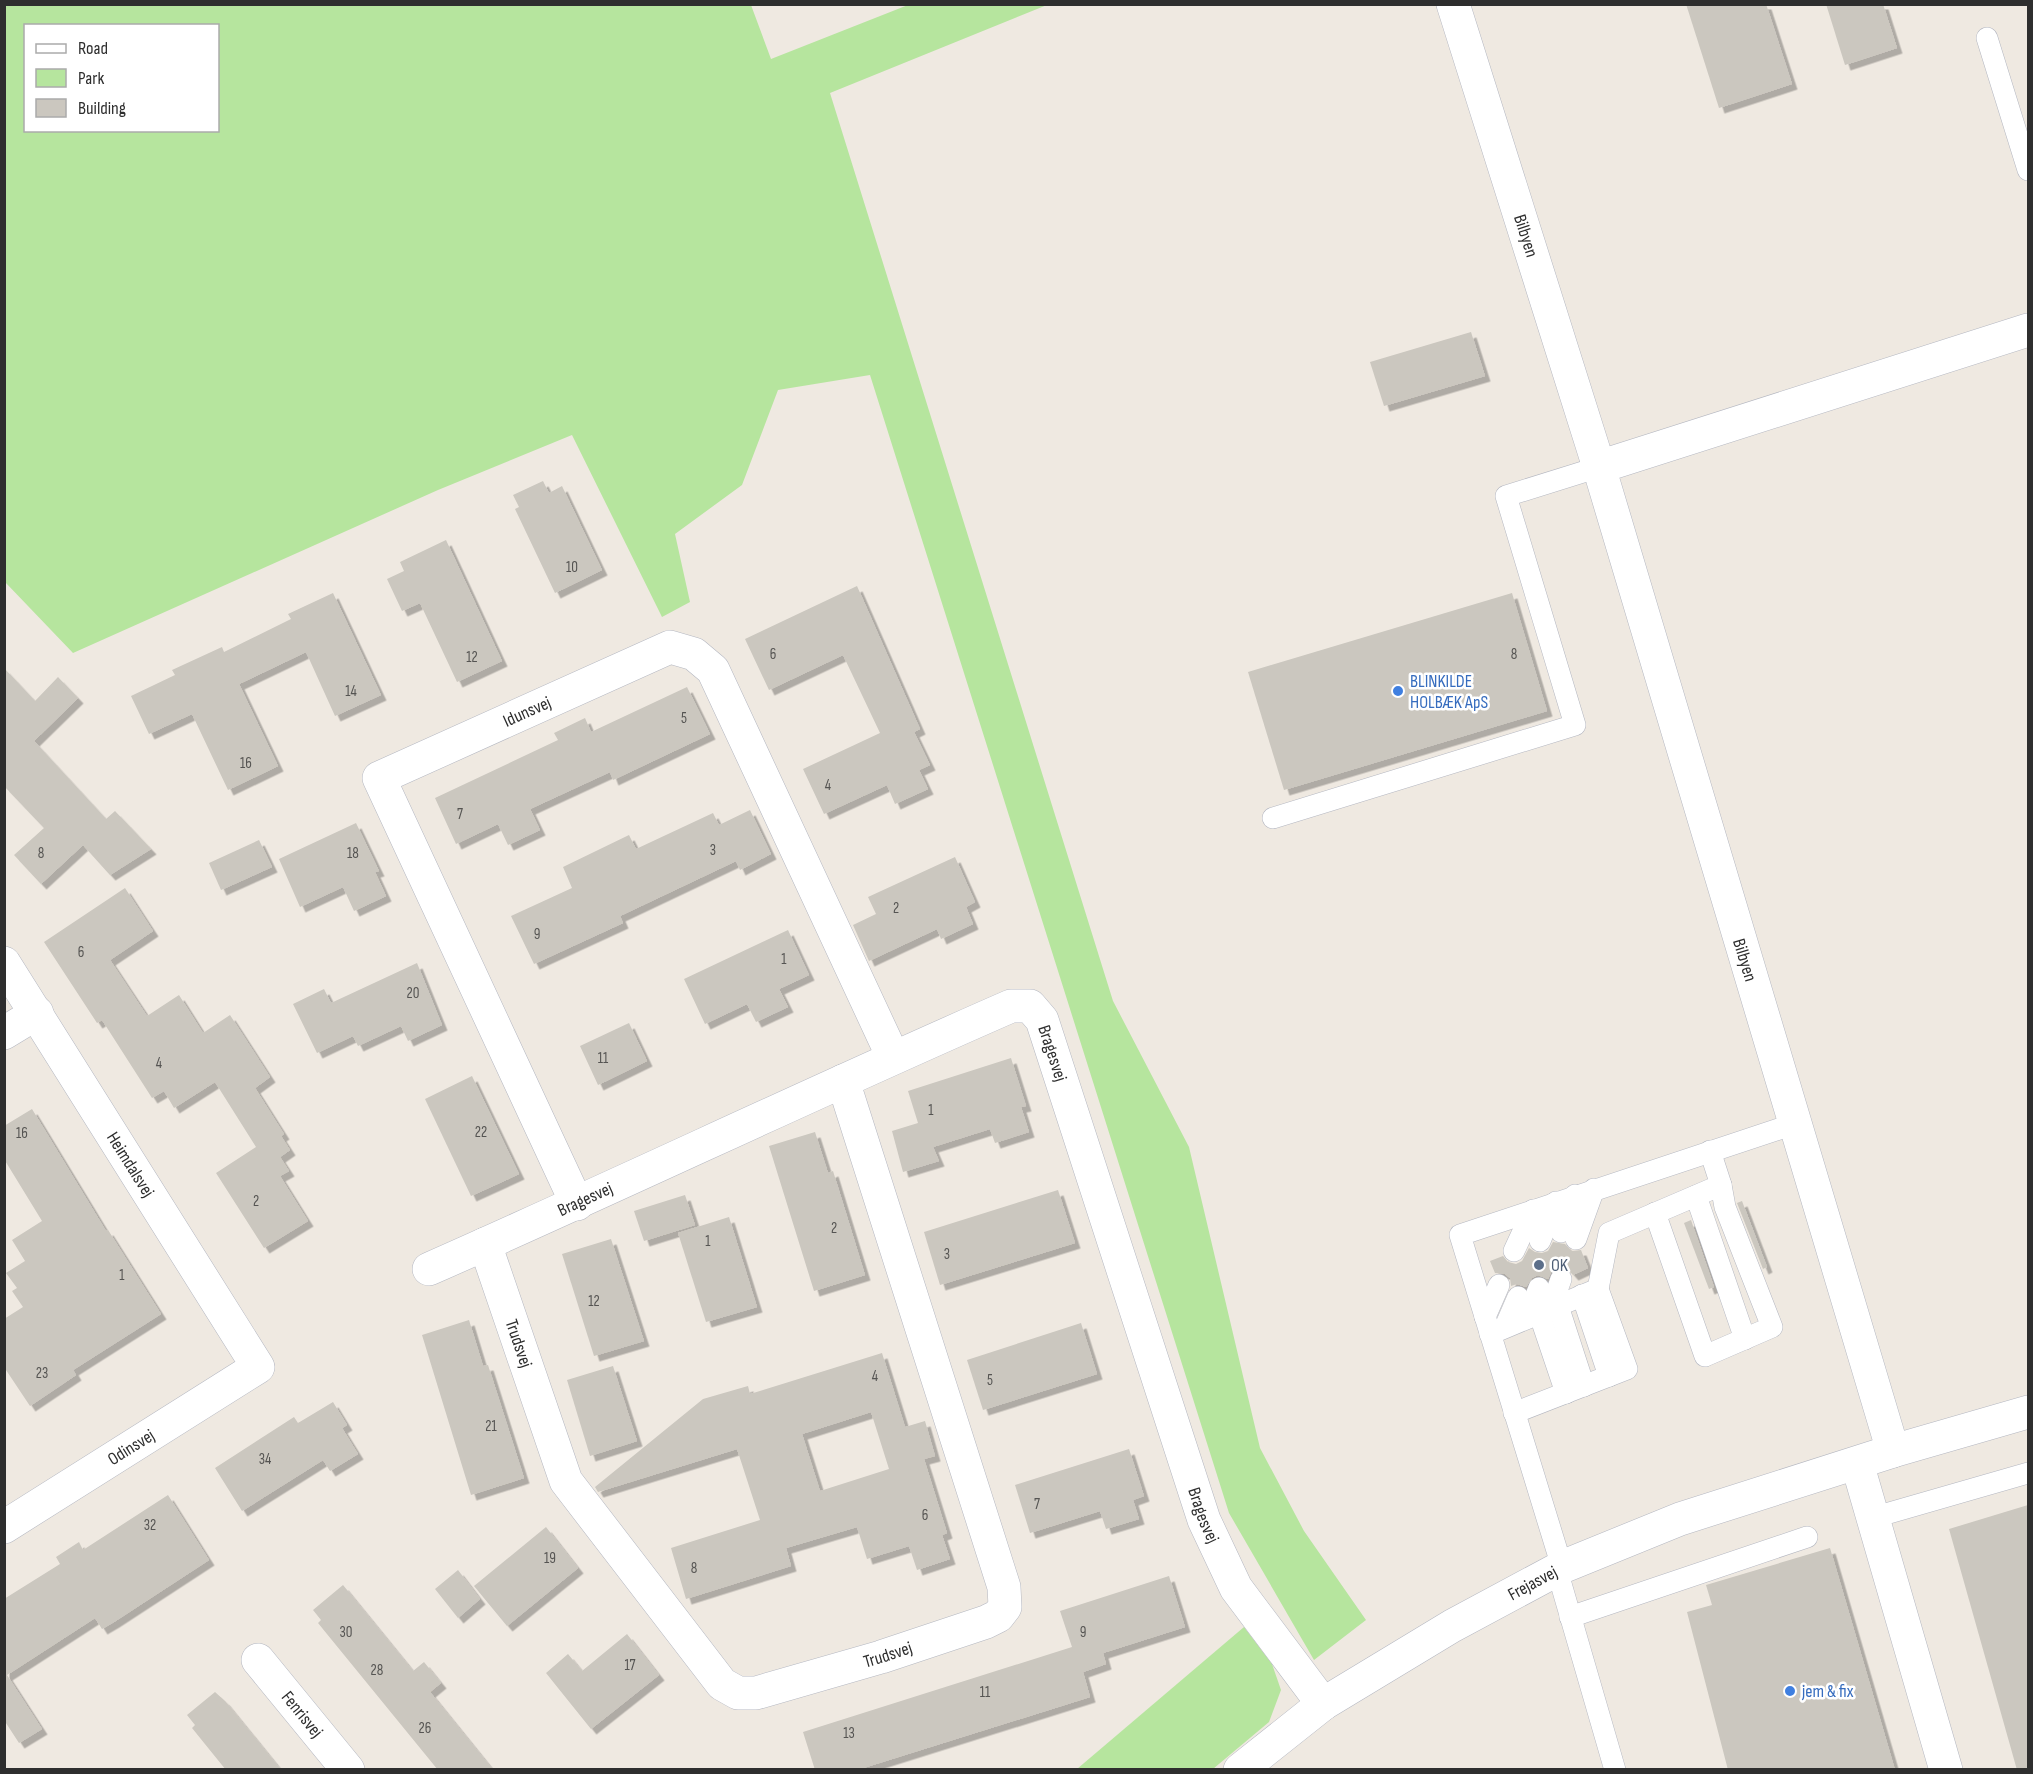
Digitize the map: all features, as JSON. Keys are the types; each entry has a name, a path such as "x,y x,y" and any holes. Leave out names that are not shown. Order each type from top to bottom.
{"street":[{"name":"Bilbyen","path":"1453,4 1599,467 1893,1451"},
{"path":"1599,467 2028,330"},
{"name":"Idunsvej","path":"577,1204 378,778 670,647 694,654 712,670 893,1057"},
{"name":"Heimdalsvej","path":"4,963 37,1012 258,1367"},
{"name":"Bragesvej","path":"429,1269 577,1204 893,1057 1011,1006 1030,1006 1042,1020 1204,1520 1236,1588 1323,1704"},
{"path":"4,1033 37,1012"},
{"name":"Trudsvej","path":"485,1244 566,1481 722,1684 738,1693 756,1693 881,1657 986,1622 998,1616 1005,1607 1004,1587 843,1081"},
{"name":"Odinsvej","path":"4,1527 258,1367"},
{"name":"Frejasvej","path":"1240,1770 1323,1704 1452,1626 1559,1569 1680,1519 1893,1451 2028,1412"},
{"path":"1857,1463 1875,1517 1946,1770"},
{"name":"Fenrisvej","path":"258,1660 348,1770"}],"lane":[{"path":"1988,39 2028,170"},
{"path":"1273,818 1575,725 1506,496 1599,467"},
{"path":"1615,1770 1570,1617 1559,1569 1514,1413 1493,1326 1460,1235 1794,1124"},
{"path":"1655,1213 1705,1356 1772,1328 1725,1207 1721,1185 1710,1151"},
{"path":"1514,1413 1609,1376 1590,1292 1609,1233 1721,1185"},
{"path":"1569,1235 1575,1195"},
{"path":"1540,1241 1575,1195"},
{"path":"1696,1196 1745,1339"},
{"path":"1514,1251 1533,1210"},
{"path":"1544,1311 1561,1279"},
{"path":"1493,1326 1499,1285"},
{"path":"1539,1288 1544,1311 1575,1390"},
{"path":"1493,1326 1544,1311 1590,1292"},
{"path":"1493,1326 1518,1297"},
{"path":"1875,1517 2028,1473"},
{"path":"1570,1617 1807,1537"}],"green space":[{"path":"5,4 751,5 771,59 908,5 1047,5 830,93 1113,1001 1189,1147 1260,1448 1304,1531 1366,1620 1314,1660 1229,1513 870,375 778,390 742,485 675,534 690,602 662,617 572,435 438,490 73,653 5,582"},
{"path":"1244,1627 1272,1664 1281,1690 1269,1722 1213,1769 1077,1769"}],"building":[{"path":"1686,4 1766,4 1792,84 1719,108"},
{"path":"1826,4 1883,4 1897,48 1845,65"},
{"path":"1471,332 1485,376 1384,406 1370,362"},
{"path":"543,481 549,493 562,486 602,570 555,593 515,509 519,507 513,495"},
{"path":"446,540 502,661 457,682 420,603 402,611 387,579 404,571 400,562"},
{"path":"857,586 920,729 914,732 930,765 919,770 928,789 895,804 887,785 824,814 803,769 880,733 843,655 769,690 745,639"},
{"path":"333,593 381,695 335,716 306,652 239,684 278,766 228,790 192,714 149,734 131,696 175,675 172,670 222,647 224,652 291,619 288,614"},
{"name":"BLINKILDE HOLBÆK ApS","path":"1512,593 1547,711 1284,790 1248,672"},
{"path":"4,668 35,701 58,677 78,698 34,741 106,819 115,811 151,849 110,875 83,845 41,884 14,855 44,828 4,786"},
{"path":"687,687 710,734 613,780 610,772 530,809 540,830 508,845 498,824 456,844 435,798 558,740 554,733 585,718 591,732"},
{"path":"750,810 771,854 740,870 736,861 620,916 623,923 534,964 511,916 572,888 563,867 629,835 636,849 713,813 719,825"},
{"path":"356,823 379,871 375,872 386,896 354,911 343,887 300,907 279,859"},
{"path":"259,840 272,867 221,890 209,863"},
{"path":"955,857 975,902 966,907 973,924 941,939 937,929 869,961 853,925 876,914 868,897"},
{"path":"125,888 153,931 110,960 147,1016 179,995 203,1033 230,1015 270,1077 255,1088 284,1134 281,1136 290,1150 280,1157 289,1171 280,1176 308,1221 264,1248 216,1173 256,1147 215,1082 174,1108 164,1091 152,1098 102,1020 97,1023 44,942"},
{"path":"788,930 809,975 779,989 788,1007 756,1022 747,1004 705,1024 684,979"},
{"path":"417,963 442,1025 408,1041 401,1026 358,1046 353,1036 317,1053 293,1004 324,989 331,1003"},
{"path":"629,1023 647,1061 598,1085 580,1046"},
{"path":"1011,1058 1026,1106 1021,1107 1029,1132 995,1143 990,1129 933,1147 939,1161 903,1172 892,1131 918,1123 908,1091"},
{"path":"472,1076 519,1174 471,1196 425,1099"},
{"path":"32,1109 106,1231 108,1230 161,1314 73,1370 76,1375 30,1406 4,1367 4,1319 23,1307 12,1291 17,1288 6,1273 25,1261 12,1240 42,1221 4,1159 4,1126"},
{"path":"815,1132 828,1173 833,1171 865,1275 814,1291 769,1146"},
{"path":"1058,1190 1075,1243 940,1285 924,1232"},
{"path":"685,1195 695,1225 644,1241 634,1211"},
{"path":"1742,1201 1767,1267 1763,1269 1737,1203"},
{"path":"729,1217 757,1307 706,1322 678,1233"},
{"path":"1691,1220 1714,1287 1709,1289 1684,1223"},
{"path":"611,1239 644,1341 594,1356 562,1254"},
{"path":"1553,1242 1565,1244 1572,1251 1581,1250 1588,1268 1573,1275 1566,1267 1558,1267 1552,1270 1548,1279 1538,1275 1532,1278 1526,1287 1517,1284 1511,1286 1510,1278 1505,1274 1495,1273 1490,1261 1503,1256 1508,1262 1516,1264 1522,1261 1529,1248 1542,1253 1548,1251"},
{"path":"469,1320 483,1366 488,1365 524,1478 471,1495 422,1335"},
{"path":"1081,1323 1097,1374 983,1410 967,1360"},
{"path":"882,1353 905,1427 925,1421 935,1456 924,1459 947,1533 942,1535 950,1559 917,1570 909,1546 867,1559 857,1527 786,1548 791,1566 686,1599 671,1548 760,1520 737,1449 598,1492 595,1487 703,1399 748,1386 750,1394","holes":["871,1412 889,1469 820,1491 802,1434"]},
{"path":"613,1366 637,1441 590,1456 567,1380"},
{"path":"333,1402 347,1425 342,1428 358,1454 330,1471 323,1460 242,1511 215,1468 294,1417 298,1423"},
{"path":"1129,1449 1144,1496 1133,1500 1139,1519 1106,1529 1100,1511 1030,1533 1015,1485"},
{"path":"168,1495 209,1560 102,1629 95,1618 7,1675 42,1729 19,1743 4,1720 4,1599 60,1564 56,1557 79,1542 83,1550"},
{"path":"2028,1505 2028,1770 2017,1770 1949,1529"},
{"path":"546,1527 578,1568 507,1626 474,1586"},
{"name":"jem & fix","path":"1830,1548 1895,1770 1728,1770 1687,1612 1712,1605 1706,1585"},
{"path":"458,1570 480,1599 458,1618 435,1589"},
{"path":"1169,1576 1185,1627 1103,1653 1106,1664 1083,1672 1090,1697 857,1770 815,1770 803,1732 1072,1647 1060,1611"},
{"path":"343,1585 413,1671 424,1662 441,1683 430,1692 493,1770 438,1770 318,1623 321,1620 313,1610"},
{"path":"627,1634 659,1675 591,1729 546,1673 568,1654 582,1671"},
{"path":"215,1692 225,1701 281,1770 226,1770 192,1728 195,1725 187,1715"}],"place":[{"name":"BLINKILDE HOLBÆK ApS","path":"1398,691"},
{"name":"OK","path":"1539,1265"},
{"name":"jem & fix","path":"1790,1691"}]}
